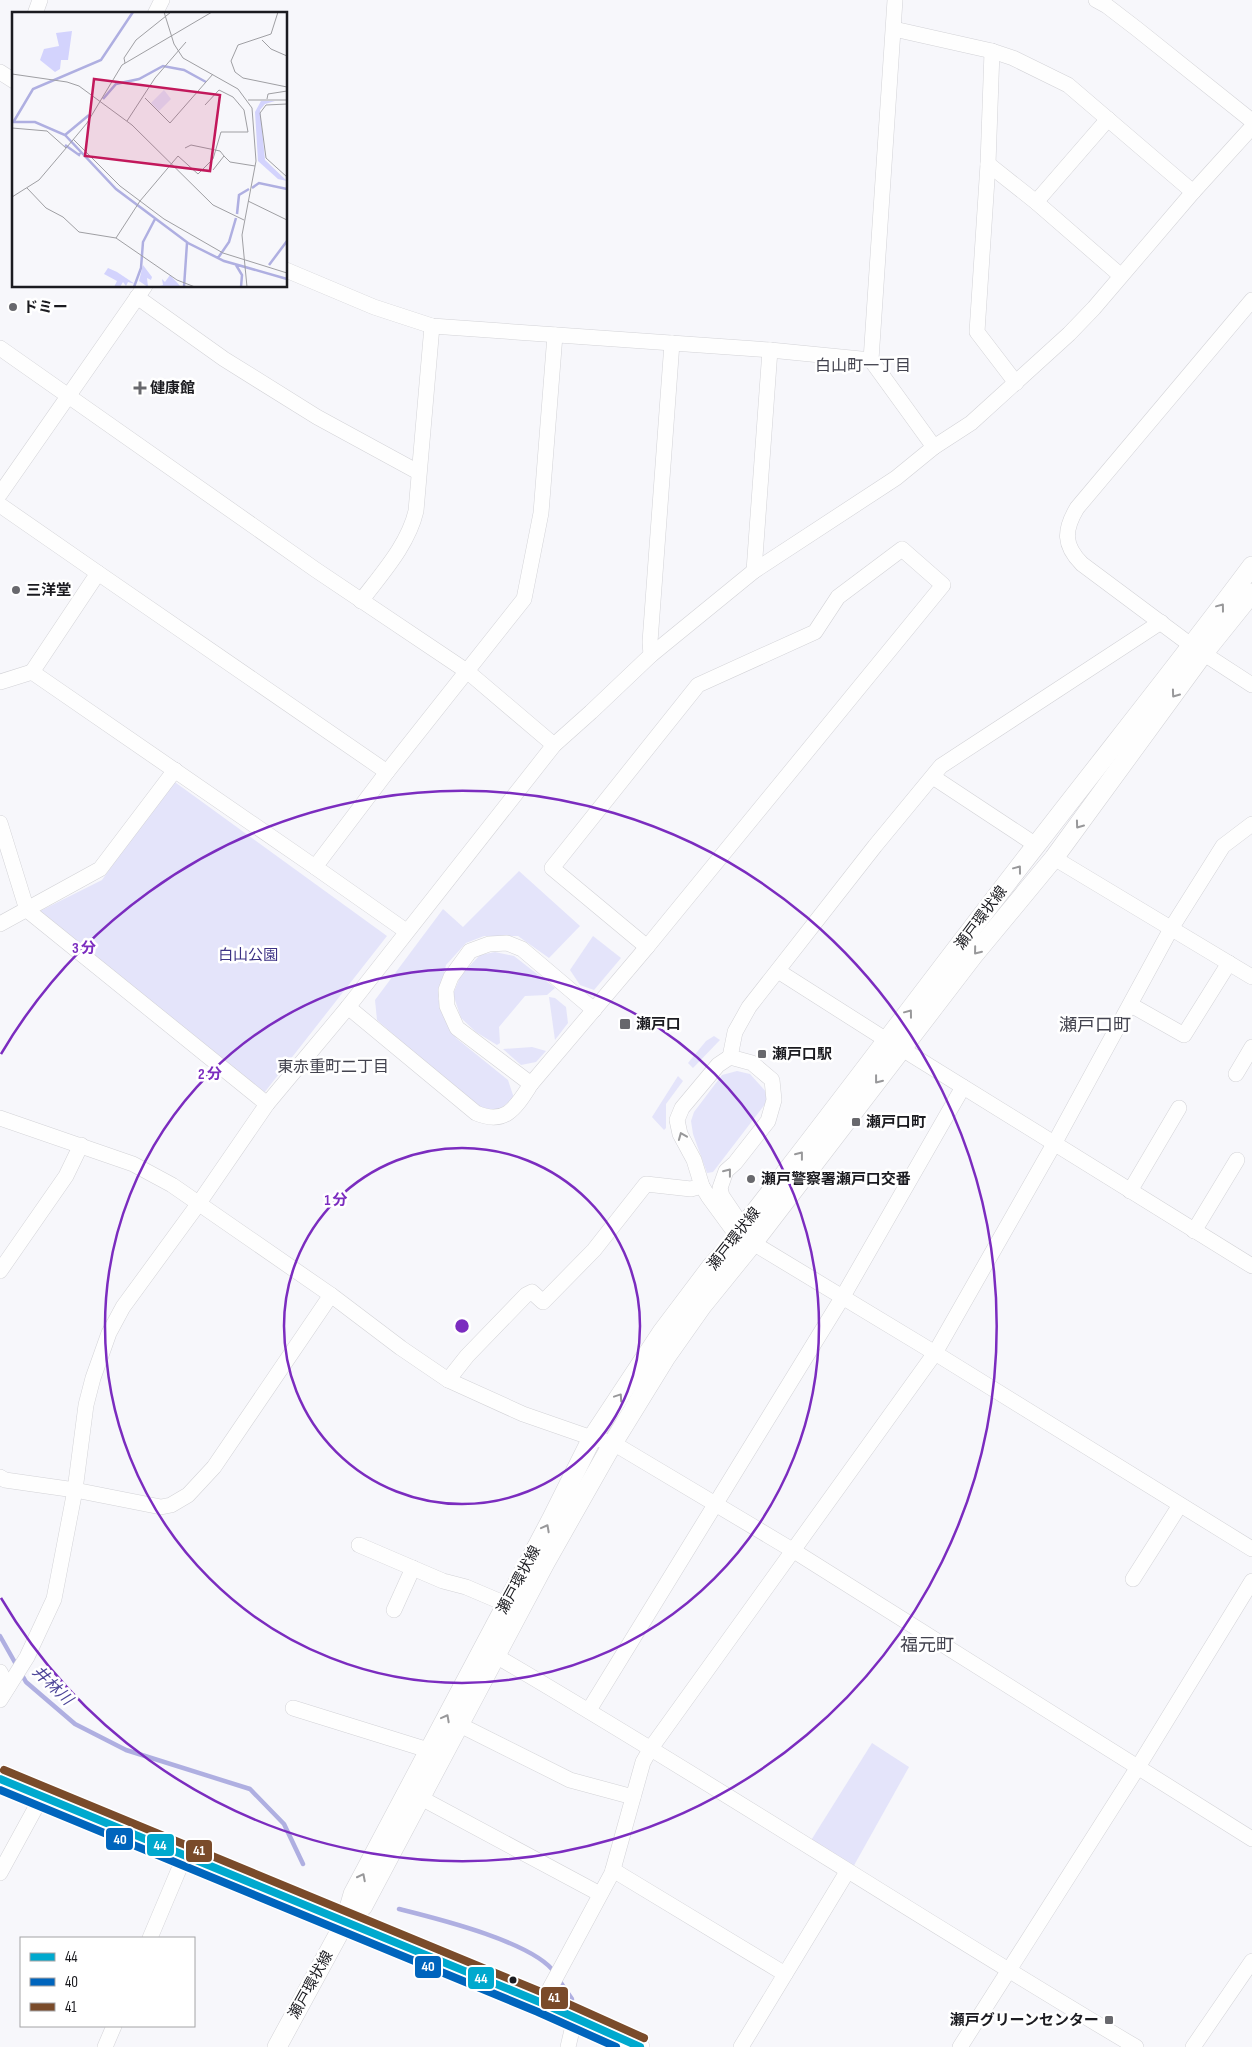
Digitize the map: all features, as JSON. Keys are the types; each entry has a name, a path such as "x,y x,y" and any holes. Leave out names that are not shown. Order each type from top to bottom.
{"main road":[{"name":"瀬戸環状線","path":"895,1045 973,956 1054,858 1198,650 1252,566"},
{"name":"瀬戸環状線","path":"277,2047 345,1922 353,1894 592,1438 662,1332 711,1267 745,1236 832,1138 1036,845 1198,650 1252,593"},
{"name":"瀬戸環状線","path":"345,1922 363,1906 545,1563 613,1442 666,1356 702,1306 745,1236"},
{"path":"0,1779 345,1922 544,1997 575,2017 640,2047"}],"street":[{"path":"35,12 40,0"},
{"path":"156,12 162,0"},
{"path":"895,0 871,360 934,448"},
{"path":"1096,0 1108,6 1252,121"},
{"path":"894,29 992,51 1013,58 1068,85 1193,192"},
{"path":"992,51 988,164 977,332 1016,383"},
{"path":"1036,202 1108,119"},
{"path":"4,1693 27,1657 54,1599 75,1490 86,1405 109,1332 123,1307 199,1203 267,1104 348,1007 554,745 651,655 754,571 896,478 934,448 971,424 1070,334 1252,127"},
{"path":"988,164 1036,202 1120,275"},
{"path":"288,271 374,306 432,326 770,350 871,360"},
{"path":"0,494 141,292 224,359 309,412 418,472"},
{"path":"1252,300 1077,508 1069,522 1067,533 1069,547 1074,556 1198,650 1252,685"},
{"path":"361,601 406,539 412,527 416,511 432,326"},
{"path":"315,867 387,772 524,599 541,512 555,335"},
{"path":"651,655 650,642 672,343"},
{"path":"0,348 361,601 468,672 554,745"},
{"path":"754,571 770,350"},
{"path":"0,505 387,772"},
{"path":"348,1007 476,1113 488,1118 504,1116 516,1108 532,1084 647,947 943,585 902,549 838,597 815,632 698,685 552,868 647,947"},
{"path":"0,682 32,672 98,573"},
{"path":"730,1057 735,1032 749,1007 875,846 941,766 1161,622"},
{"path":"32,672 406,931"},
{"path":"0,924 100,869 175,770"},
{"path":"932,777 1036,845"},
{"path":"0,823 27,910 267,1104"},
{"path":"544,1997 612,1870 643,1762 651,1748 935,1353 1054,1144 1172,928 1223,846 1252,824"},
{"path":"1054,858 1252,977"},
{"path":"532,1084 457,1028 447,1006 446,990 451,977 470,951 489,944 507,943 522,950 594,1010"},
{"path":"1131,1005 1184,1035 1229,963"},
{"path":"778,971 1252,1266"},
{"path":"1236,1074 1252,1047"},
{"path":"745,1236 722,1196 720,1188 726,1171 735,1163 768,1121 774,1100 772,1080 752,1063 730,1057 722,1061 682,1108 677,1120 680,1134 694,1160 702,1186 745,1236 842,1298 935,1353 1252,1549"},
{"path":"589,1710 842,1298 963,1087"},
{"path":"1130,1191 1179,1108"},
{"path":"0,1118 133,1164 172,1185 448,1380 523,1414 592,1438 613,1442 794,1551 1252,1839"},
{"path":"0,1271 66,1176 81,1146"},
{"path":"1194,1231 1237,1160"},
{"path":"448,1380 467,1356 526,1295 532,1292 543,1302 594,1250 646,1184 691,1190 702,1186"},
{"path":"0,1478 161,1507 171,1505 188,1495 214,1467 330,1295"},
{"path":"1133,1579 1180,1505"},
{"path":"359,1545 443,1581 466,1587 506,1604"},
{"path":"394,1610 413,1568"},
{"path":"960,2047 1138,1767 1252,1581"},
{"path":"496,1656 589,1710 1009,1972 1136,2047"},
{"path":"0,1672 4,1693"},
{"path":"293,1708 428,1750"},
{"path":"460,1725 570,1780 633,1797"},
{"path":"0,1873 42,1796"},
{"path":"421,1798 600,1894"},
{"path":"150,1937 184,1855"},
{"path":"612,1870 785,1974"},
{"path":"741,2047 847,1872"},
{"path":"1193,2047 1252,1961"},
{"path":"568,2047 575,2017"},
{"path":"105,2047 114,2027"}],"green space":[{"name":"白山公園","path":"172,780 387,936 264,1093 38,912 102,880"},
{"path":"519,871 580,926 549,958 518,936 484,936 466,943 446,965 438,999 456,1038 508,1080 514,1098 492,1115 481,1112 377,1020 375,1000 443,909 463,927"},
{"path":"593,936 621,958 594,990 580,985 570,970"},
{"path":"495,952 514,956 555,988 547,995 525,996 499,1027 500,1043 497,1045 476,1032 461,1018 453,994 461,975 480,955"},
{"path":"549,997 555,998 566,1007 568,1023 555,1040"},
{"path":"714,1036 720,1040 693,1068 688,1063 706,1041"},
{"path":"532,1047 546,1051 536,1062 521,1065 503,1049"},
{"path":"737,1071 750,1074 768,1094 766,1103 713,1172 707,1173 693,1134 691,1121 694,1112 722,1075"},
{"path":"678,1076 683,1081 666,1104 666,1128 664,1130 652,1117"},
{"path":"872,1743 909,1767 852,1869 810,1842"}],"waterway":[{"name":"井林川","path":"0,1636 26,1682 75,1724 126,1750 250,1789 284,1824 303,1864"},
{"path":"399,1909 459,1925 506,1942 527,1951 544,1962 555,1973"},
{"path":"559,1980 572,1999"}],"transit line":[{"name":"41","path":"4,1770 546,1994 644,2038"},
{"name":"44","path":"0,1779 542,2003 640,2047"},
{"name":"40","path":"0,1790 538,2012 616,2047"}],"place":[{"name":"ドミー","path":"13,307"},
{"name":"健康館","path":"140,388"},
{"name":"三洋堂","path":"16,590"},
{"name":"瀬戸口","path":"625,1024"},
{"name":"瀬戸口駅","path":"762,1054"},
{"name":"瀬戸口町","path":"856,1122"},
{"name":"瀬戸警察署瀬戸口交番","path":"751,1179"},
{"name":"瀬戸グリーンセンター","path":"1109,2020"}],"district":[{"name":"白山町一丁目","path":"863,366"},
{"name":"瀬戸口町","path":"1095,1025"},
{"name":"東赤重町二丁目","path":"333,1067"},
{"name":"福元町","path":"927,1645"}]}
